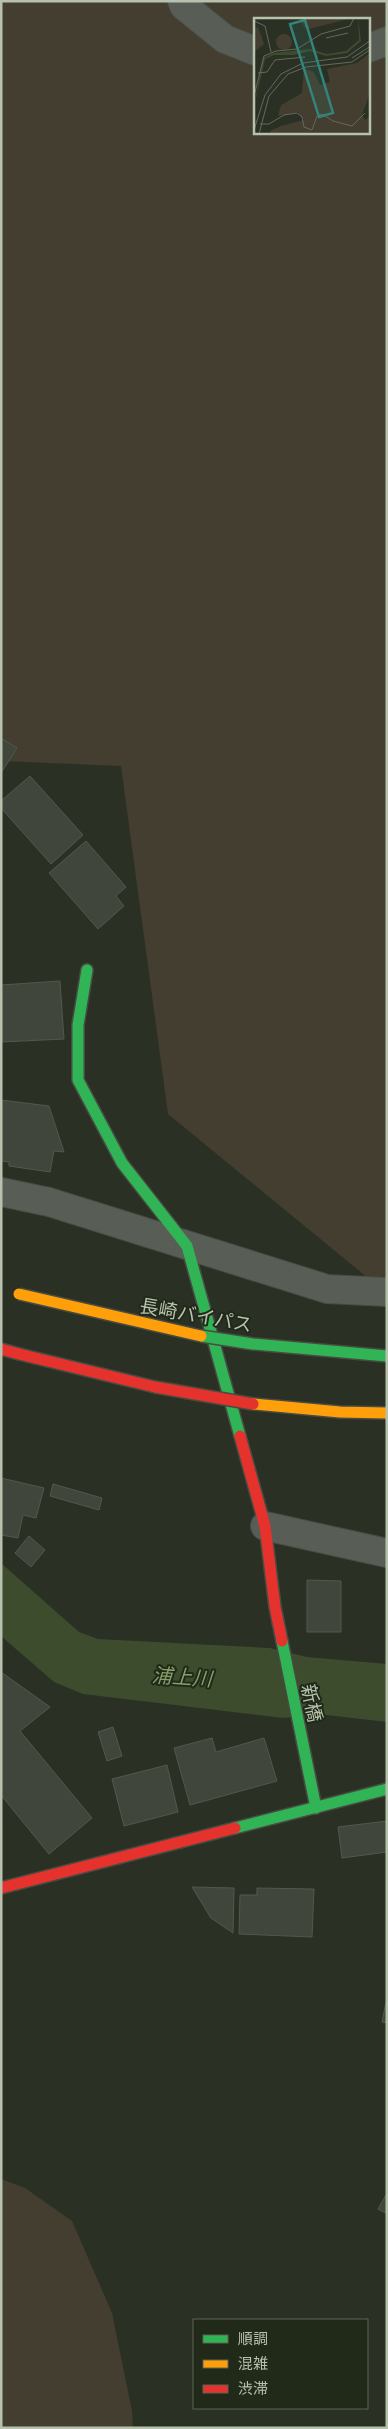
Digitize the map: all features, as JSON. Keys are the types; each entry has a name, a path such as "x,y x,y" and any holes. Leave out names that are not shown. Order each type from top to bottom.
{"main road":[{"path":"87,970 78,1026 78,1080 122,1163 187,1246"},
{"name":"新橋","path":"187,1246 265,1526 275,1608 316,1807"},
{"name":"長崎バイパス","path":"15,1293 181,1333 253,1344 387,1356"},
{"path":"1,1349 100,1376 234,1400 310,1409 387,1414"},
{"path":"1,1888 387,1789"}],"street":[{"path":"182,1 184,6 225,39 254,50"},
{"path":"370,48 387,41"},
{"path":"1,1192 49,1202 327,1289 387,1292"},
{"path":"265,1526 387,1553"}],"shaded area":[{"path":"1,1 387,1 387,1287 385,1292 168,1114 121,766 1,761"},
{"path":"1,2179 25,2188 72,2221 112,2313 132,2411 133,2428 1,2428"}],"water":[{"name":"浦上川","path":"1,1563 79,1632 98,1639 270,1648 307,1657 387,1664 387,1722 318,1714 283,1718 83,1694 54,1682 1,1636"}],"building":[{"path":"1,738 17,748 1,773"},
{"path":"30,776 83,835 51,864 1,808 1,801"},
{"path":"86,841 126,887 116,896 124,906 98,929 49,873"},
{"path":"60,981 64,1039 1,1042 1,985"},
{"path":"1,1100 49,1106 64,1152 54,1151 50,1172 9,1166 9,1162 1,1161"},
{"path":"1,1478 44,1488 36,1518 23,1515 18,1538 1,1535"},
{"path":"53,1484 102,1498 99,1510 50,1496"},
{"path":"29,1536 45,1550 31,1567 15,1553"},
{"path":"307,1580 341,1581 341,1632 307,1632"},
{"path":"1,1672 50,1707 20,1731 92,1818 49,1854 1,1795"},
{"path":"113,1727 122,1756 107,1761 98,1732"},
{"path":"212,1738 216,1752 264,1738 277,1781 190,1805 174,1748"},
{"path":"167,1765 178,1812 124,1826 112,1779"},
{"path":"387,1821 387,1852 342,1858 338,1827"},
{"path":"192,1887 234,1888 233,1933 211,1918"},
{"path":"257,1888 314,1889 312,1937 239,1934 240,1895 257,1895"},
{"path":"387,2003 387,2023 382,2022"},
{"path":"387,2193 387,2214 378,2209"}],"traffic: fast":[{"path":"87,970 78,1025 78,1080 122,1163 187,1246 240,1436"},
{"path":"201,1336 253,1344 387,1356"},
{"path":"282,1641 316,1808"},
{"path":"235,1828 387,1789"}],"traffic: jam":[{"path":"1,1349 19,1354"},
{"path":"19,1354 155,1387 253,1404"},
{"path":"240,1436 265,1526 275,1607 282,1641"},
{"path":"1,1888 235,1828"}],"traffic: slow":[{"path":"19,1294 201,1336"},
{"path":"253,1404 340,1412 387,1413"}]}
